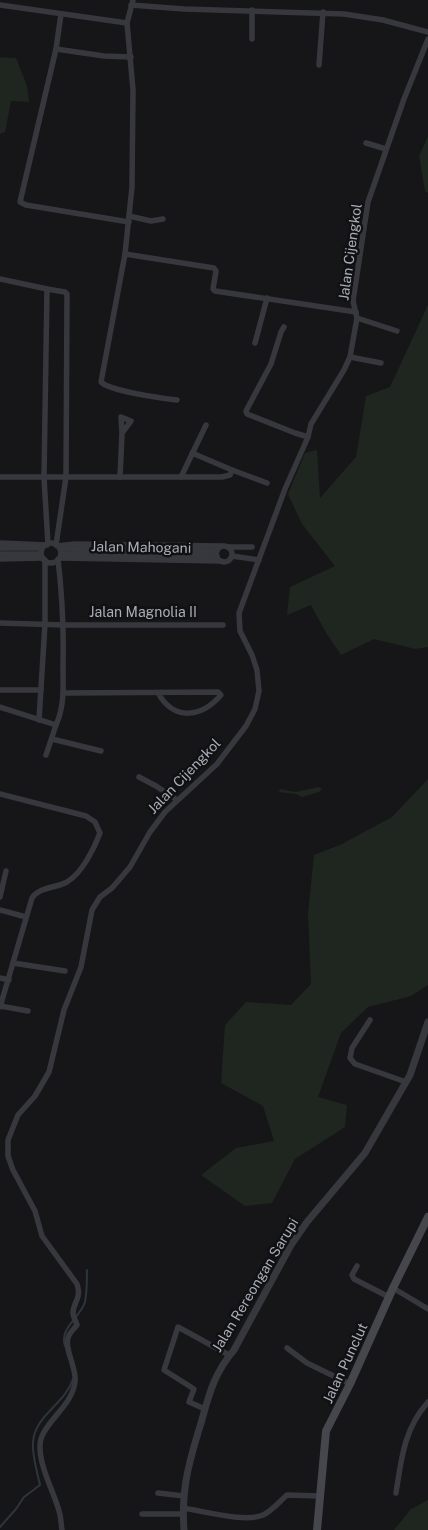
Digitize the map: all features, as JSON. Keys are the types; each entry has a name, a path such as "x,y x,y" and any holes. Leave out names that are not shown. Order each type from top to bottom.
{"main road":[{"name":"Jalan Punclut","path":"317,1530 326,1432 428,1217"}],"street":[{"path":"177,400 110,387 101,382 125,254 132,187 133,116 131,58 127,23 132,2 184,8 344,14 383,20 428,32"},
{"path":"0,5 127,23"},
{"path":"252,10 252,39"},
{"path":"319,65 323,12"},
{"path":"61,14 56,49 20,202 26,205 129,219 151,221 163,219"},
{"name":"Jalan Cijengkol","path":"62,1530 60,1512 44,1470 40,1446 42,1434 69,1400 75,1386 76,1371 67,1340 77,1325 73,1313 79,1294 77,1284 42,1236 35,1211 13,1170 8,1156 8,1140 18,1115 35,1096 49,1072 64,1010 81,968 92,910 100,897 112,888 130,867 150,832 165,812 217,764 246,726 255,709 259,691 258,670 240,631 239,613 311,424 350,357 356,315 353,302 366,228 368,202 404,99 428,39"},
{"path":"56,49 131,58"},
{"path":"366,143 386,149"},
{"path":"125,254 213,267 216,271 213,289 215,291 267,298 356,315 396,331"},
{"path":"0,279 47,290 65,292 67,294 66,477 59,552 64,625 63,693 60,716 46,755"},
{"path":"39,720 44,624 47,290"},
{"path":"255,343 267,298"},
{"path":"284,326 272,362 246,411 247,414 294,433 308,436"},
{"path":"350,357 381,363"},
{"path":"181,477 206,425"},
{"path":"120,477 122,433"},
{"path":"192,453 267,483"},
{"path":"0,477 222,477 230,475 232,470"},
{"path":"0,544 44,552 52,563 59,552 76,544 252,547"},
{"path":"0,554 59,552 218,556 228,561 232,556 232,551 225,546"},
{"path":"218,556 225,546"},
{"path":"0,548 44,552"},
{"path":"0,559 44,552"},
{"name":"Jalan Mahogani","path":"59,552 218,556"},
{"path":"232,556 259,560"},
{"name":"Jalan Magnolia II","path":"0,623 223,625"},
{"path":"0,690 41,690"},
{"path":"63,693 218,692 221,695 206,709 189,714 168,706 158,693"},
{"path":"0,707 56,725"},
{"path":"52,739 101,751"},
{"path":"139,777 176,800"},
{"path":"0,794 86,816 92,819 99,830 98,837 89,855 78,871 67,882 42,890 34,895 0,1007 28,1011"},
{"path":"0,897 6,871"},
{"path":"0,910 26,917"},
{"path":"13,963 65,971"},
{"path":"0,978 9,980"},
{"path":"370,1020 352,1048 350,1058 355,1064 406,1082"},
{"name":"Jalan Rereongan Sarupi","path":"184,1530 183,1511 186,1473 205,1409 222,1364 229,1355 290,1245 365,1153 406,1082 421,1046 428,1022"},
{"path":"357,1266 352,1275 354,1279 389,1297"},
{"path":"393,1288 428,1309"},
{"path":"205,1409 189,1402 194,1389 164,1370 178,1327 229,1355"},
{"path":"287,1348 307,1363 350,1384"},
{"path":"396,1493 405,1441 428,1402"},
{"path":"158,1493 184,1496"},
{"path":"142,1514 183,1511 252,1518 264,1514 287,1495 321,1496"}],"shaded area":[{"path":"0,57 16,58 27,86 29,102 11,101 5,132 0,134"},
{"path":"428,136 428,193 425,191 419,156"},
{"path":"428,305 428,647 415,649 374,639 341,655 311,605 287,615 290,587 335,566 302,524 288,494 305,453 317,450 320,498 356,457 366,396 390,387"},
{"path":"428,779 428,985 411,996 368,1007 341,1033 318,1097 347,1105 345,1127 295,1159 272,1203 245,1206 201,1175 236,1148 274,1141 263,1106 221,1083 225,1025 246,1002 291,1005 311,984 308,914 314,855 342,844 392,817"},
{"path":"319,787 322,789 319,792 302,797 296,794 279,792 280,789 295,792"},
{"path":"428,1500 428,1530 394,1530 411,1509"}],"waterway":[{"path":"65,1346 64,1340 67,1328 85,1302 87,1270"},
{"path":"0,1527 24,1497 40,1485 33,1452 35,1433 44,1417 64,1396 73,1379"}]}
